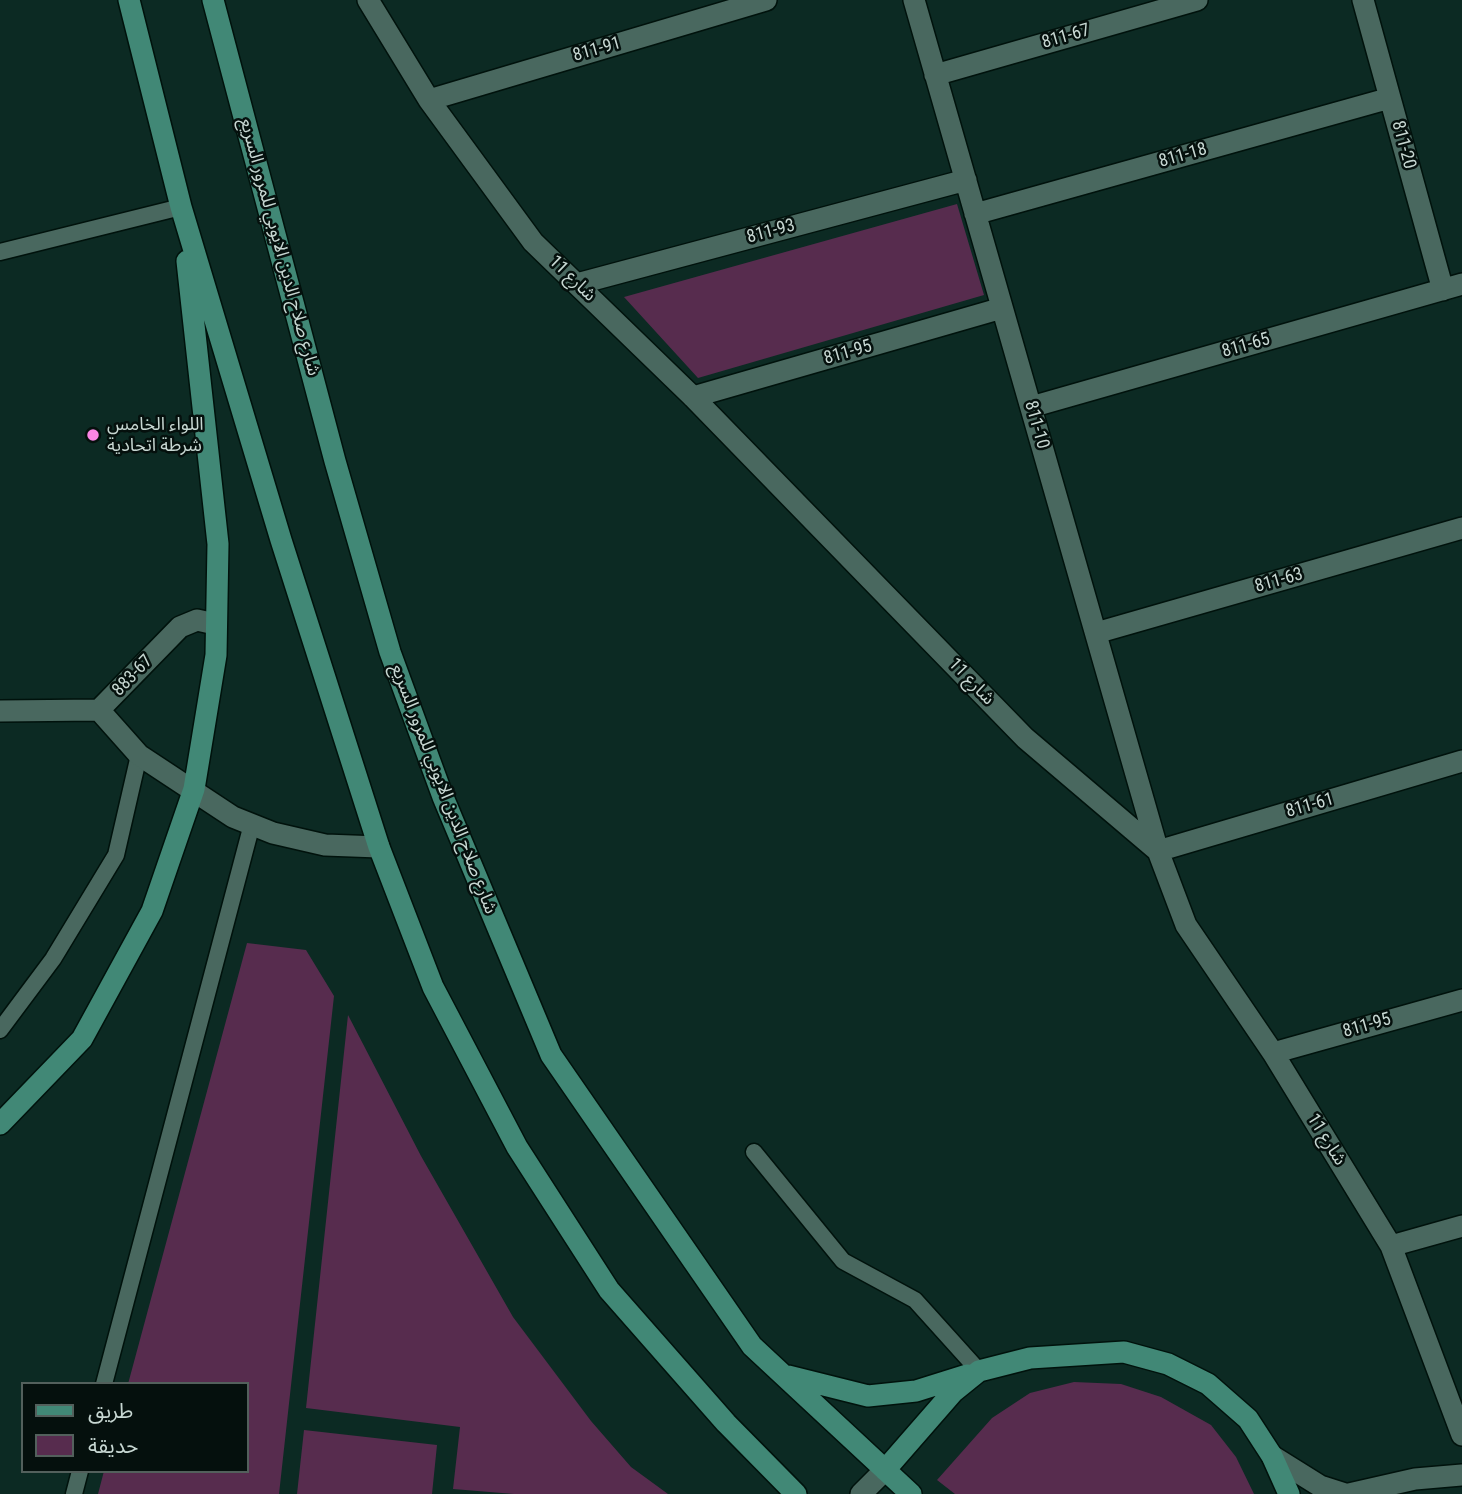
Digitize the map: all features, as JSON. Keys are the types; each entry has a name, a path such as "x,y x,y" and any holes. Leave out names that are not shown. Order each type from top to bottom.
{"main road":[{"path":"128,0 181,206 281,540 379,847 433,987 517,1147 609,1290 726,1423 796,1494"},
{"name":"شارع صلاح الدين الايوبي للمرور السريع","path":"213,0 335,461 390,652 448,810 551,1055 752,1346 911,1494"},
{"path":"0,1124 82,1039 152,911 194,789 216,655 218,544 181,206"},
{"path":"782,1374 868,1396 916,1391 1030,1358 1124,1352 1157,1361 1208,1384 1248,1419 1272,1456 1289,1494"},
{"path":"885,1469 953,1392 979,1371"}],"street":[{"name":"شارع 11","path":"368,0 429,100 533,242 693,397 1025,738 1158,850 1186,925 1273,1052 1391,1246 1462,1435"},
{"name":"811-91","path":"429,100 766,0"},
{"name":"811-10","path":"914,0 1158,850"},
{"name":"811-67","path":"935,75 1197,0"},
{"name":"811-20","path":"1363,0 1390,98 1452,287"},
{"name":"811-18","path":"975,214 1390,98"},
{"name":"811-93","path":"578,284 966,180"},
{"name":"811-65","path":"1031,407 1452,287"},
{"name":"811-95","path":"693,397 1002,308"},
{"name":"811-63","path":"1096,633 1462,528"},
{"name":"883-67","path":"0,711 99,710 180,627 197,620 215,624"},
{"path":"99,710 139,755 233,817 273,833 325,845 379,847"},
{"name":"811-61","path":"1158,850 1462,761"},
{"name":"811-95","path":"1273,1052 1462,1000"},
{"path":"1391,1246 1462,1226"},
{"path":"1272,1456 1320,1486 1347,1494 1435,1476 1462,1475"},
{"path":"861,1494 885,1469"},
{"path":"1452,1494 1462,1486"}],"lane":[{"path":"0,252 181,206"},
{"path":"0,1030 53,959 116,855 139,755"},
{"path":"105,1382 252,824"},
{"path":"754,1152 842,1261 915,1300 979,1371"},
{"path":"74,1494 79,1473"}],"green space":[{"path":"957,204 984,295 698,378 624,297"},
{"path":"247,943 306,950 334,996 279,1494 98,1494 103,1473 248,1473 248,1382 129,1382"},
{"path":"348,1015 421,1156 513,1317 591,1421 631,1467 668,1494 514,1494 453,1489 460,1427 306,1408"},
{"path":"1074,1382 1121,1384 1161,1397 1211,1425 1236,1457 1254,1494 955,1494 937,1480 992,1418 1030,1393"},
{"path":"304,1430 437,1445 432,1494 297,1494"}],"place":[{"name":"اللواء الخامس شرطة اتحادية","path":"93,435"}]}
